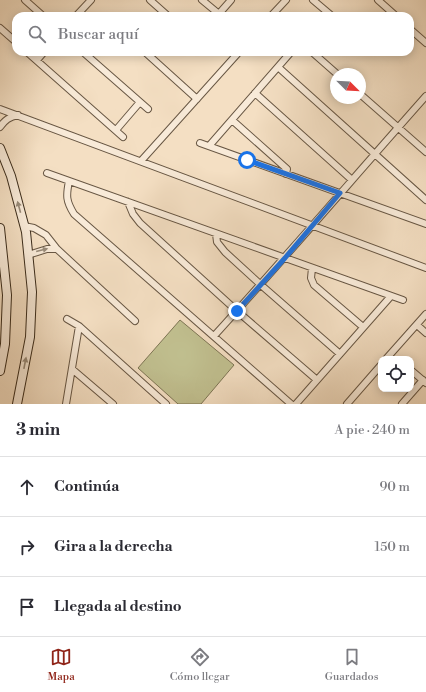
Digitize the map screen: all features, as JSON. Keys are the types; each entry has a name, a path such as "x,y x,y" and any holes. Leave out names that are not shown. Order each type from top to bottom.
{"street":[{"path":"25,0 38,12"},
{"path":"80,12 91,0"},
{"path":"150,0 164,12"},
{"path":"202,0 215,12"},
{"path":"221,12 231,0"},
{"path":"275,12 286,0"},
{"path":"313,0 327,12"},
{"path":"378,0 392,12"},
{"path":"0,28 12,38"},
{"path":"414,32 426,43"},
{"path":"32,56 123,137"},
{"path":"37,60 40,56"},
{"path":"88,56 148,109"},
{"path":"149,56 197,99"},
{"path":"141,161 235,56"},
{"path":"209,146 288,56"},
{"path":"317,56 330,68"},
{"path":"278,67 426,200"},
{"path":"255,93 352,180"},
{"path":"214,336 285,258 426,96"},
{"path":"366,99 426,152"},
{"path":"116,130 140,102"},
{"path":"0,109 426,268"},
{"path":"0,127 4,121 11,116 18,115"},
{"path":"232,120 287,169 286,174"},
{"path":"200,143 426,224"},
{"path":"0,148 11,176 24,226 32,292 30,337 17,404"},
{"path":"47,173 403,300"},
{"path":"68,181 66,194 68,205 74,214 291,404"},
{"path":"128,202 133,214 140,223 237,311 317,380"},
{"path":"24,226 40,231 135,321"},
{"path":"0,228 7,295 5,344 0,369"},
{"path":"216,234 217,242 225,252 340,354"},
{"path":"28,255 47,249 58,249"},
{"path":"312,268 311,278 314,285 363,327"},
{"path":"296,404 391,296"},
{"path":"389,356 426,314"},
{"path":"66,320 79,326 166,404"},
{"path":"417,324 426,333"},
{"path":"66,404 79,326"},
{"path":"347,404 378,368"},
{"path":"72,369 113,404"},
{"path":"402,404 424,382 414,372"},
{"path":"155,404 160,398"}],"shaded area":[{"path":"180,320 234,365 201,404 178,404 138,368"}],"route":[{"path":"237,311 285,258 340,193 247,160"}]}
